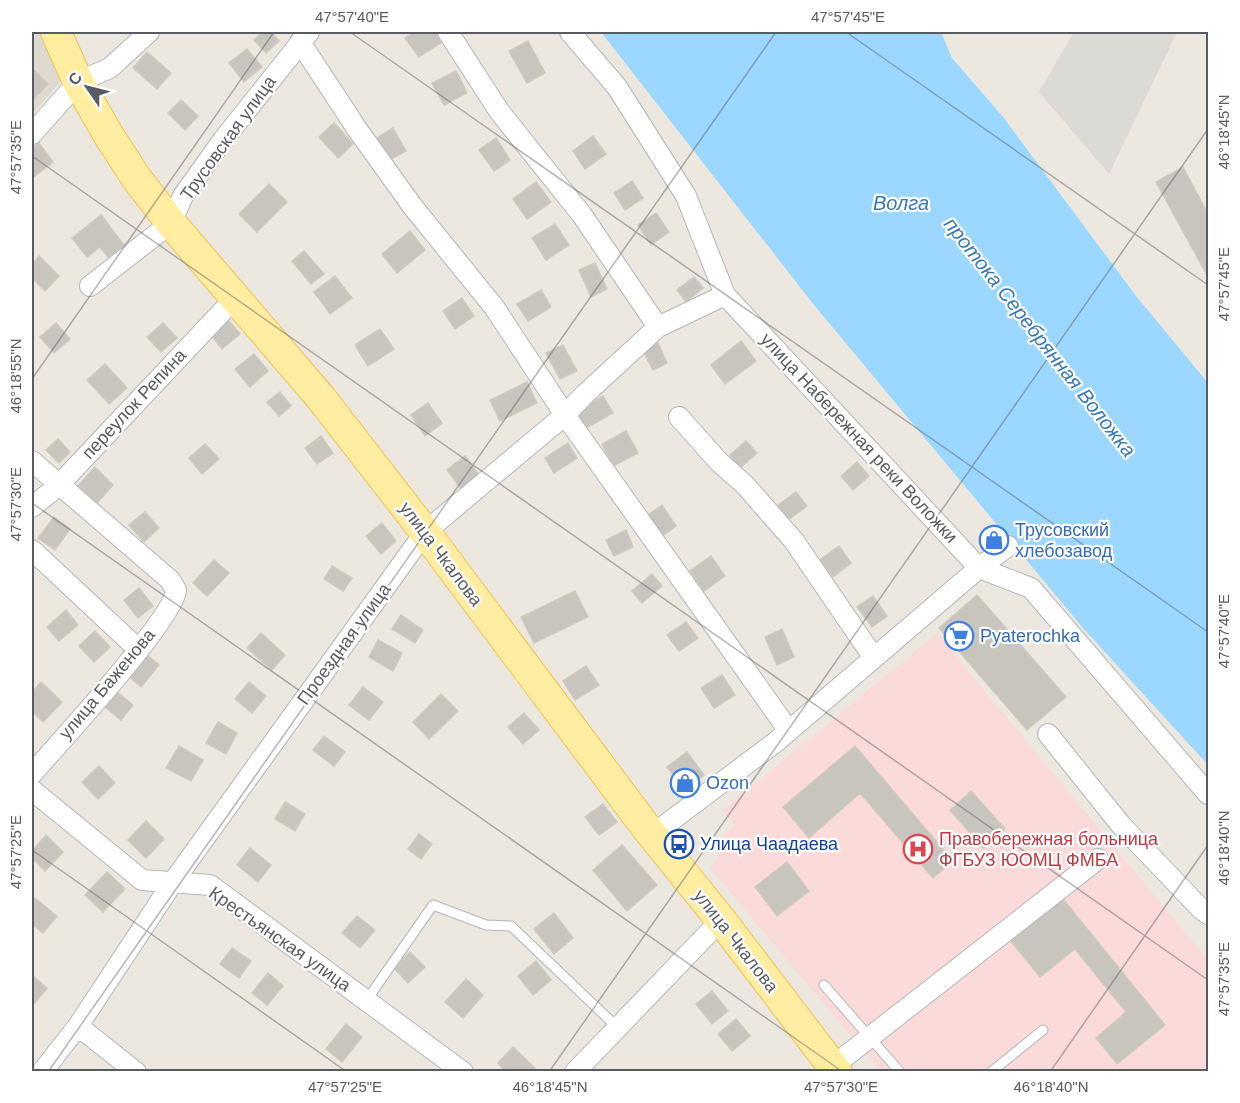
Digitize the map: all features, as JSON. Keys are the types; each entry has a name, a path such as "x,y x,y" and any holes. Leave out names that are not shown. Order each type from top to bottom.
{"main road":[{"name":"улица Чкалова","path":"56,32 78,82 137,179 234,298 321,398 425,532 652,835 721,920 835,1069"}],"street":[{"path":"32,134 78,82 110,68 149,32"},
{"path":"448,32 499,111 582,215 658,327"},
{"name":"улица Набережная реки Воложки","path":"570,32 617,87 686,196 725,295 979,568 1030,588 1209,794"},
{"path":"304,37 357,129 413,207 494,307 565,415 789,731"},
{"name":"Трусовская улица","path":"90,286 171,223 183,196 223,140 304,37"},
{"name":"Проездная улица","path":"42,1071 78,1026 173,882 425,532 565,415 658,327 725,295"},
{"name":"переулок Репина","path":"32,507 58,486 234,298"},
{"path":"679,417 719,462 745,485 794,541 874,658"},
{"path":"32,461 58,486"},
{"name":"улица Баженова","path":"32,774 139,650 173,602 176,590 170,580 58,486"},
{"path":"652,835 789,731 979,568 1008,546"},
{"path":"32,550 139,650"},
{"path":"1048,734 1121,825 1201,909 1209,914"},
{"name":"Крестьянская улица","path":"32,790 142,880 210,885 463,1071"},
{"path":"835,1069 869,1036 1098,860"},
{"path":"575,1071 721,920"},
{"path":"78,1026 136,1071"}],"lane":[{"path":"366,1000 433,905 486,925 511,926 617,1027"},
{"path":"824,985 900,1071"},
{"path":"991,1071 1043,1030"}],"shaded area":[{"path":"32,32 43,32 63,79 32,114"},
{"path":"1074,32 1177,32 1109,174 1039,92"},
{"name":"Правобережная больница ФГБУЗ ЮОМЦ ФМБА","path":"937,633 1208,960 1208,1071 880,1071 709,867 717,860 721,837 735,825 722,811"}],"water":[{"name":"Волга","path":"601,32 941,32 952,58 1003,117 1136,296 1208,383 1208,765 1083,628 814,305"}],"building":[{"path":"263,32 271,32 279,41 266,53 254,40"},
{"path":"414,32 435,32 442,42 419,57 405,38"},
{"path":"528,41 545,73 527,83 509,51"},
{"path":"247,49 262,67 244,82 229,63"},
{"path":"147,52 171,73 157,89 133,68"},
{"path":"32,68 48,84 32,101"},
{"path":"456,71 467,93 444,105 432,83"},
{"path":"181,100 198,116 185,130 168,113"},
{"path":"334,123 353,144 338,158 319,137"},
{"path":"393,128 406,151 388,161 375,139"},
{"path":"593,136 606,154 585,169 573,151"},
{"path":"496,138 510,160 494,171 479,150"},
{"path":"39,143 53,162 32,178 32,148"},
{"path":"1183,167 1208,214 1208,277 1156,182"},
{"path":"632,181 643,198 625,210 614,193"},
{"path":"536,182 551,202 527,219 513,199"},
{"path":"269,184 287,202 257,232 239,214"},
{"path":"656,213 669,232 651,245 638,225"},
{"path":"101,215 124,245 108,257 100,247 87,257 72,238"},
{"path":"555,224 569,245 546,260 532,238"},
{"path":"410,231 425,250 397,273 382,254"},
{"path":"304,251 324,274 311,284 292,261"},
{"path":"39,256 59,276 45,291 32,278 32,265"},
{"path":"595,263 607,289 591,297 579,270"},
{"path":"335,276 352,298 330,314 314,292"},
{"path":"694,277 703,288 686,302 677,290"},
{"path":"541,290 551,307 528,321 517,304"},
{"path":"462,298 474,316 455,329 443,311"},
{"path":"228,320 240,334 222,349 210,334"},
{"path":"56,323 70,339 54,353 40,337"},
{"path":"163,323 177,338 161,352 147,337"},
{"path":"380,329 394,349 368,366 355,345"},
{"path":"657,341 667,363 653,370 642,349"},
{"path":"741,341 756,361 725,384 711,365"},
{"path":"563,345 577,371 560,379 546,353"},
{"path":"254,354 268,371 250,387 235,369"},
{"path":"105,364 127,388 109,404 87,380"},
{"path":"527,382 537,403 500,421 490,400"},
{"path":"280,392 291,406 279,416 267,402"},
{"path":"603,396 613,413 586,428 576,411"},
{"path":"428,403 442,423 425,436 411,415"},
{"path":"626,431 638,453 613,466 602,444"},
{"path":"321,436 333,453 317,464 305,448"},
{"path":"58,439 70,452 59,463 46,450"},
{"path":"746,441 757,453 740,468 730,455"},
{"path":"568,443 577,458 554,473 545,458"},
{"path":"205,444 219,459 202,474 189,458"},
{"path":"465,456 479,475 461,489 447,470"},
{"path":"857,462 869,476 853,490 841,476"},
{"path":"95,467 113,485 97,503 78,486"},
{"path":"796,492 807,506 788,520 777,506"},
{"path":"662,505 676,526 658,539 644,518"},
{"path":"145,512 159,528 144,542 129,525"},
{"path":"54,517 70,529 55,550 38,538"},
{"path":"382,523 396,541 381,554 366,536"},
{"path":"626,530 633,547 614,556 606,540"},
{"path":"839,546 851,563 833,577 820,560"},
{"path":"711,556 725,576 704,591 690,571"},
{"path":"214,560 229,573 207,596 193,583"},
{"path":"332,566 352,578 343,591 324,579"},
{"path":"652,574 662,586 642,603 632,591"},
{"path":"139,588 153,606 138,618 124,600"},
{"path":"575,591 588,617 534,643 521,617"},
{"path":"977,595 1066,697 1027,730 939,628"},
{"path":"873,596 887,616 872,627 857,607"},
{"path":"66,610 78,625 59,641 47,627"},
{"path":"401,615 423,630 415,643 392,629"},
{"path":"686,622 698,638 679,651 667,635"},
{"path":"782,629 794,657 777,665 765,637"},
{"path":"95,631 110,647 94,662 79,646"},
{"path":"261,633 285,655 272,670 247,648"},
{"path":"378,640 402,653 393,671 369,657"},
{"path":"145,653 159,665 141,687 126,674"},
{"path":"586,666 599,685 575,700 563,681"},
{"path":"722,675 735,695 714,708 701,688"},
{"path":"41,682 62,702 43,722 32,711 32,692"},
{"path":"249,682 266,696 252,713 235,699"},
{"path":"363,687 383,702 369,720 349,705"},
{"path":"117,692 133,705 121,720 105,707"},
{"path":"441,694 458,711 429,739 413,722"},
{"path":"524,713 539,730 523,744 508,727"},
{"path":"218,722 237,733 226,754 206,743"},
{"path":"324,736 345,752 334,766 313,750"},
{"path":"179,746 203,760 191,781 166,768"},
{"path":"855,746 953,861 933,878 860,793 809,838 783,807"},
{"path":"687,752 704,775 685,789 667,767"},
{"path":"99,766 115,783 98,799 82,782"},
{"path":"971,791 1005,829 983,848 950,810"},
{"path":"285,802 305,814 295,831 275,819"},
{"path":"603,804 617,822 599,835 585,817"},
{"path":"146,821 164,839 146,858 128,840"},
{"path":"419,834 432,844 421,859 408,849"},
{"path":"46,835 63,852 45,871 32,858 32,851"},
{"path":"622,845 657,885 627,911 593,870"},
{"path":"250,848 271,865 258,882 237,865"},
{"path":"787,862 809,891 777,916 755,887"},
{"path":"107,872 125,889 103,912 85,895"},
{"path":"35,898 57,916 43,933 32,924 32,903"},
{"path":"1063,899 1165,1025 1117,1064 1096,1038 1126,1012 1075,949 1040,977 1011,941"},
{"path":"554,913 573,938 554,954 534,929"},
{"path":"357,916 375,930 360,948 342,933"},
{"path":"232,948 251,961 239,978 220,964"},
{"path":"410,952 425,967 408,983 394,968"},
{"path":"536,961 551,980 533,995 518,976"},
{"path":"268,973 283,986 267,1005 252,993"},
{"path":"32,975 47,988 35,1003 32,1000"},
{"path":"466,979 483,995 463,1018 445,1002"},
{"path":"712,991 728,1011 712,1024 696,1004"},
{"path":"736,1019 750,1036 732,1051 718,1034"},
{"path":"346,1024 362,1037 342,1062 326,1049"},
{"path":"513,1047 535,1068 532,1072 506,1072 498,1063"}],"place":[{"name":"Трусовский хлебозавод","path":"994,540"},
{"name":"Pyaterochka","path":"959,636"},
{"name":"Ozon","path":"685,783"},
{"name":"Улица Чаадаева","path":"679,844"},
{"name":"Правобережная больница ФГБУЗ ЮОМЦ ФМБА","path":"918,849"}],"water label":[{"name":"протока Серебрянная Воложка","path":"1040,337"}]}
